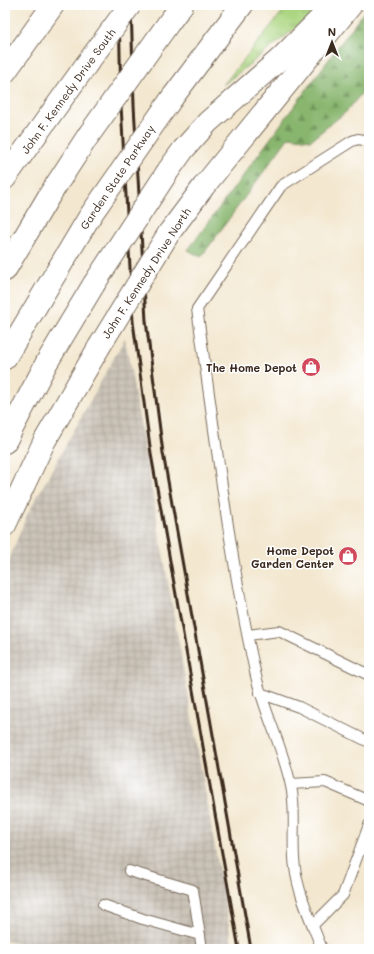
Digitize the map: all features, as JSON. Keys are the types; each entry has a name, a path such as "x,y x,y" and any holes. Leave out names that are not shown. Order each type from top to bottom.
{"main road":[{"path":"5,72 53,5"},
{"name":"John F. Kennedy Drive South","path":"5,178 130,5"},
{"name":"Garden State Parkway","path":"5,358 90,216 172,98 242,5"},
{"path":"5,442 47,362 94,284 168,171 208,122 281,58 334,5"},
{"name":"John F. Kennedy Drive North","path":"5,525 55,421 99,346 169,234 204,186 351,5"},
{"path":"5,270 57,183 88,136 176,13"}],"lane":[{"path":"322,949 300,891 295,866 295,811 291,784 260,693 248,635 237,577 197,309 281,186 352,141 358,139 369,141"},
{"path":"248,635 279,631 369,675"},
{"path":"260,693 299,707 369,742"},
{"path":"291,784 325,782 369,801"},
{"path":"313,925 343,895 369,825"},
{"path":"129,871 193,890 202,949"},
{"path":"103,905 143,919 200,935"}],"shaded area":[{"path":"125,338 233,949 30,949 5,940 5,569 27,515"}],"green space":[{"path":"288,5 322,5 315,13 223,85"},
{"path":"369,5 369,84 347,111 311,140 289,137 201,257 188,250"}],"railway":[{"path":"119,5 121,105 133,322 151,454 239,949"},
{"path":"131,5 134,105 146,321 163,453 251,949"}],"place":[{"name":"The Home Depot","path":"311,367"},
{"name":"Home Depot Garden Center","path":"348,556"}]}
